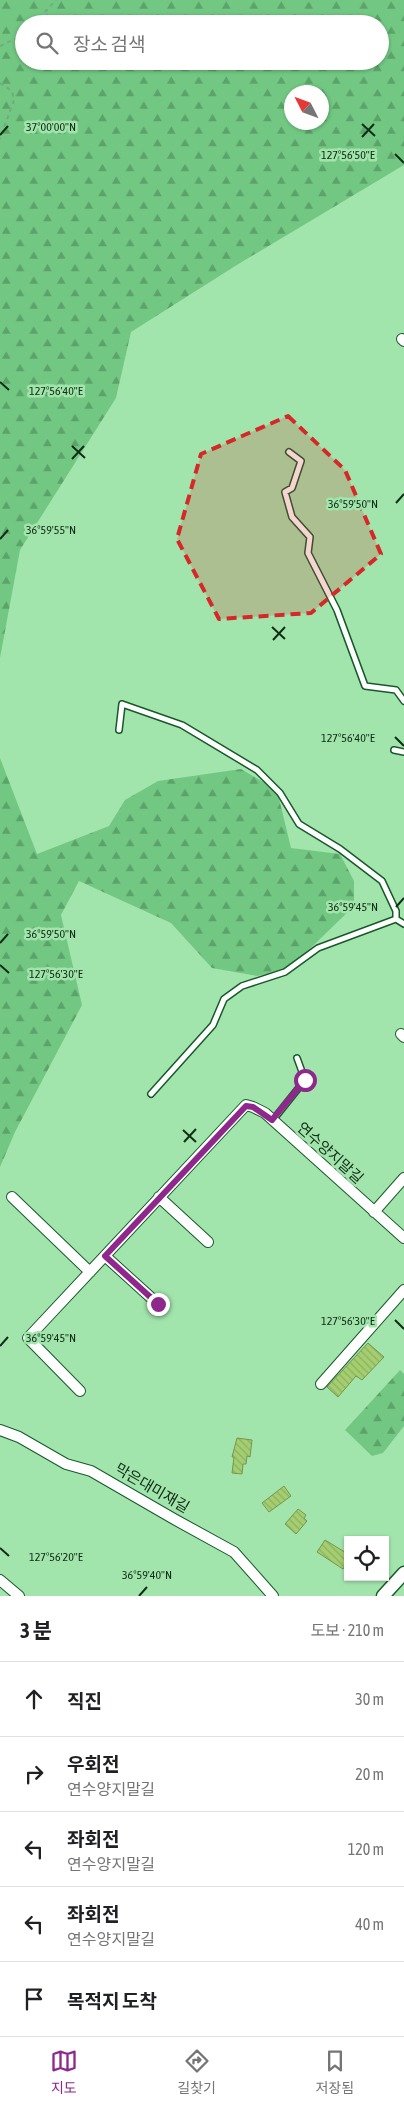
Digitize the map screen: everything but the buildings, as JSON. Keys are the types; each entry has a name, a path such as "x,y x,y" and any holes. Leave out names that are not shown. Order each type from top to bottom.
{"street":[{"name":"연수양지말길","path":"80,1391 28,1338 246,1106 259,1110 272,1120 404,1238"},
{"path":"374,1212 404,1178"},
{"path":"12,1197 90,1272"},
{"path":"159,1197 208,1242"},
{"path":"105,1256 158,1304"},
{"path":"321,1384 404,1290"},
{"name":"막은대미재길","path":"0,1430 19,1437 66,1464 91,1471 234,1552 274,1596"},
{"path":"383,1596 404,1573"},
{"path":"0,1580 19,1596"}],"lane":[{"path":"289,452 301,461 292,488 285,492 292,517 310,536 308,553 337,610 365,686 396,690 404,701"},
{"path":"119,730 122,704 182,725 257,770 280,793 299,824 340,849 382,881 396,912 396,919"},
{"path":"394,750 404,752"},
{"path":"396,919 404,924"},
{"path":"151,1094 213,1025 224,999 242,986 285,972 318,948 396,919"},
{"path":"272,1120 305,1080 297,1058"}],"path":[{"path":"42,15 56,0"},
{"path":"0,46 15,39"},
{"path":"0,83 12,92 14,100 0,139"}],"highlighted area":[{"path":"288,416 345,470 381,554 311,613 219,619 177,539 201,454"}],"green space":[{"path":"0,0 404,0 404,165 240,263 131,332 116,398 20,550 0,658"},
{"path":"0,758 37,854 109,826 125,800 158,781 241,769 277,790 291,848 340,854 354,881 354,906 288,970 257,976 212,968 171,923 79,881 61,915 82,1005 15,1132 0,1167"},
{"path":"400,1370 404,1374 404,1426 383,1453 372,1456 345,1430"}],"route":[{"path":"158,1304 105,1256 246,1106 265,1113 272,1120 305,1080"}]}
